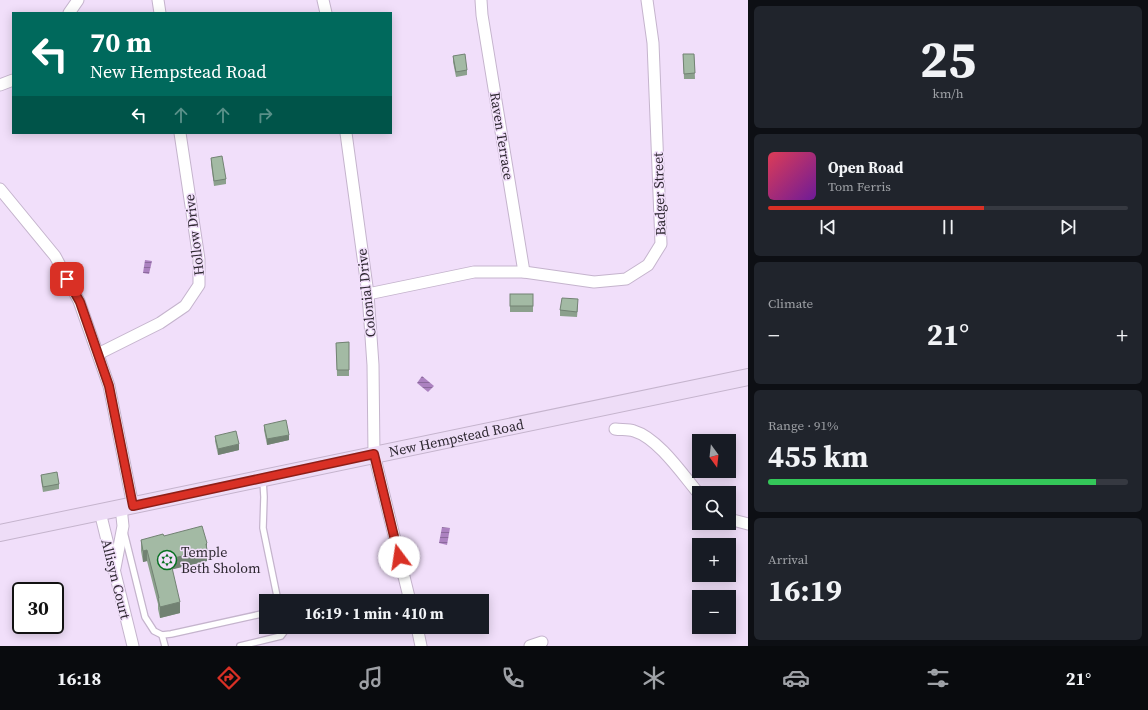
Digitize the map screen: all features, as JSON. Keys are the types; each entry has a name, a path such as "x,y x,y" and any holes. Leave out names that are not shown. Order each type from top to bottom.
{"street":[{"path":"70,12 78,0"},
{"path":"158,0 160,12"},
{"path":"323,0 326,12"},
{"name":"Raven Terrace","path":"481,0 482,15 524,272"},
{"name":"Badger Street","path":"368,294 474,272 524,272 594,282 626,279 648,265 661,244 653,42 647,0"},
{"path":"0,85 12,80"},
{"name":"Hollow Drive","path":"98,354 160,323 185,306 199,285 199,259 180,134"},
{"name":"Colonial Drive","path":"346,134 368,294 373,365 374,454 408,594"},
{"path":"0,189 55,256 80,302 109,386 127,506 114,573"},
{"name":"New Hempstead Road","path":"0,533 748,377"},
{"path":"615,429 634,431 649,438 664,452 692,486"},
{"name":"Allisyn Court","path":"100,512 133,646"},
{"path":"736,521 748,524"},
{"path":"418,634 421,646"},
{"path":"530,646 542,642"}],"lane":[{"path":"263,478 263,528 277,594"},
{"path":"123,526 145,617 154,631 162,635 171,634 259,615"},
{"path":"240,646 280,636 282,634"},
{"path":"162,635 165,646"}],"shaded area":[{"path":"145,260 152,261 149,274 143,273"},
{"path":"422,376 434,386 428,392 417,383"},
{"path":"442,527 450,528 447,545 439,543"}],"building":[{"path":"465,54 467,70 456,72 453,56"},
{"path":"683,54 694,54 695,73 684,74"},
{"path":"222,156 226,179 214,181 211,158"},
{"path":"510,294 533,294 533,306 510,306"},
{"path":"562,298 578,299 577,312 560,310"},
{"path":"349,342 349,370 337,370 336,343"},
{"path":"286,420 289,435 267,439 264,425"},
{"path":"236,431 239,444 218,449 215,436"},
{"path":"57,472 59,484 43,487 41,475"},
{"path":"202,526 207,543 207,550 170,559 180,602 160,607 147,550 143,551 141,540 163,534 164,536"}],"place":[{"name":"Temple Beth Sholom","path":"167,560"}],"route":[{"path":"67,279 80,302 109,386 133,506 374,454 399,557"}]}
